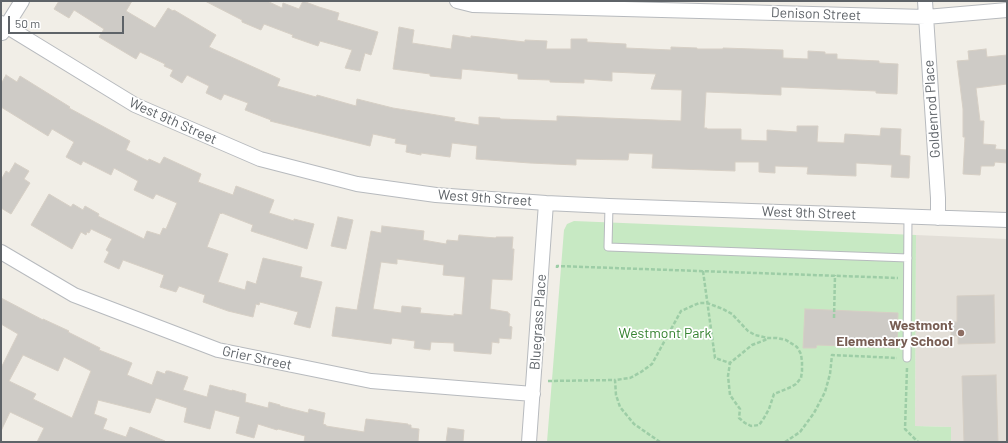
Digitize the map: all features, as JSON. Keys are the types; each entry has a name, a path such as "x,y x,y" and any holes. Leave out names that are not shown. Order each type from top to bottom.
{"street":[{"path":"3,28 22,1"},
{"name":"Denison Street","path":"458,1 473,4 926,17 1007,10"},
{"name":"Goldenrod Place","path":"925,1 938,218"},
{"name":"West 9th Street","path":"3,28 135,106 260,159 357,184 436,195 546,203 1007,220"},
{"name":"Bluegrass Place","path":"529,442 546,203"},
{"name":"Grier Street","path":"1,252 74,295 218,350 371,381 533,394"}],"lane":[{"path":"610,206 608,247 908,258"},
{"path":"907,358 908,216"}],"path":[{"path":"556,274 557,266 907,279"},
{"path":"703,271 715,358 730,363"},
{"path":"834,318 835,276"},
{"path":"548,374 548,381 616,380 630,378 652,364 681,311 699,303 707,303 732,314 748,331 755,335 786,340 797,347 801,354 801,378 791,387 774,394 769,409 759,425 751,426 739,418 740,409 730,395 728,376 730,363 752,344 768,338"},
{"path":"785,442 800,432 814,413 825,392 830,374 832,355 907,358 905,429 918,442"},
{"path":"616,380 616,395 620,407 634,424 660,442"}],"shaded area":[{"name":"Westmont Elementary School","path":"916,235 1007,239 1007,442 951,442 951,427 915,426"}],"green space":[{"name":"Westmont Park","path":"574,221 916,235 915,426 951,427 951,442 547,442 564,230 567,224"}],"building":[{"path":"59,1 132,1 126,11 155,28 168,8 216,35 209,47 280,79 277,86 356,106 357,99 393,108 455,118 454,121 479,125 479,117 557,121 557,116 681,121 682,90 651,89 656,74 612,72 612,81 584,79 584,83 518,79 518,74 462,69 461,79 430,76 430,74 393,69 399,27 414,30 412,43 451,49 453,35 471,38 471,36 525,42 525,40 547,41 546,49 571,49 571,39 587,39 587,42 626,44 626,48 671,50 671,47 697,49 723,48 783,50 783,58 808,59 808,51 825,52 825,54 837,54 837,59 879,61 879,63 898,64 897,94 876,93 876,91 781,87 781,95 706,92 704,128 741,129 741,140 767,141 767,130 797,132 797,126 818,126 817,142 844,143 845,134 880,136 881,128 901,129 900,155 910,156 909,178 891,177 892,165 856,163 856,176 807,174 808,167 775,166 775,173 759,172 759,162 735,162 735,171 652,168 653,154 629,153 628,160 576,159 576,165 476,159 477,146 452,143 450,157 421,153 421,155 406,152 407,145 395,143 396,139 373,134 370,146 270,121 271,120 245,110 248,103 224,94 221,100 206,93 209,86 187,75 182,83 170,76 173,70 164,66 165,64 140,52 136,59 99,37 104,29 74,10 69,18 54,9"},
{"path":"205,1 267,1 282,8 283,3 299,9 303,1 339,13 337,20 378,32 371,55 365,53 360,71 345,68 352,50 320,41 318,46 292,37 293,35 264,24 261,30 242,22 242,20"},
{"path":"986,49 987,57 1007,55 1007,84 976,88 980,121 984,121 983,144 996,145 995,149 1007,150 1007,163 995,162 994,166 981,166 980,175 963,174 965,137 963,137 963,109 957,61 969,60 968,51"},
{"path":"6,75 17,82 20,76 70,107 69,108 130,141 126,150 148,161 149,159 160,164 164,157 201,174 198,182 233,195 236,186 274,200 269,213 294,221 294,219 314,224 307,249 251,231 253,225 220,213 207,247 228,254 218,282 245,290 247,281 256,284 263,258 302,267 300,277 322,282 310,328 294,324 298,312 260,302 259,305 256,304 253,317 228,311 203,302 205,295 179,286 176,292 160,287 164,275 123,260 119,269 104,262 109,252 106,250 112,239 91,229 86,235 81,232 72,249 31,225 49,194 71,207 73,204 83,210 85,206 99,214 98,216 144,239 147,231 160,235 163,228 166,229 177,203 156,194 153,199 134,190 138,181 114,168 111,175 83,161 81,165 66,157 74,142 52,129 48,136 1,107 1,84"},
{"path":"15,163 29,171 24,179 30,183 11,214 1,208 1,180 6,171 9,173"},
{"path":"338,217 353,220 346,249 331,246"},
{"path":"382,226 424,231 423,240 446,244 447,240 458,241 459,235 496,238 513,237 512,249 514,249 512,280 492,279 490,309 508,312 510,314 509,326 512,327 511,339 499,338 499,343 492,342 491,354 454,351 454,343 431,342 430,350 414,348 415,341 392,338 391,344 332,336 336,307 357,310 371,231 381,233","holes":["397,259 444,265 443,275 465,277 462,315 454,314 454,316 420,313 421,308 402,306 401,313 373,309 381,262 397,264"]},
{"path":"994,295 995,343 958,344 958,336 951,336 951,322 957,322 957,296"},
{"path":"1,298 43,320 69,331 68,332 100,348 99,350 132,363 127,375 152,385 157,371 165,374 166,371 169,371 188,377 183,390 207,397 210,385 246,394 245,402 268,408 269,402 308,413 309,409 325,413 323,424 326,426 364,432 366,419 408,424 411,425 411,428 419,429 418,442 304,442 305,436 258,424 254,438 236,433 240,417 215,410 210,429 184,422 187,408 156,398 150,413 98,400 94,414 107,419 103,429 126,437 130,427 165,442 37,442 44,428 10,412 1,431 1,368 18,334 1,324","holes":["23,355 58,371 64,357 91,371 72,418 33,399 36,394 9,381"]},
{"path":"805,309 898,313 897,348 817,345 816,348 803,348"},
{"path":"996,375 998,442 964,442 962,376"},
{"path":"448,428 464,430 463,442 446,442"}],"place":[{"name":"Westmont Elementary School","path":"961,333"}]}
